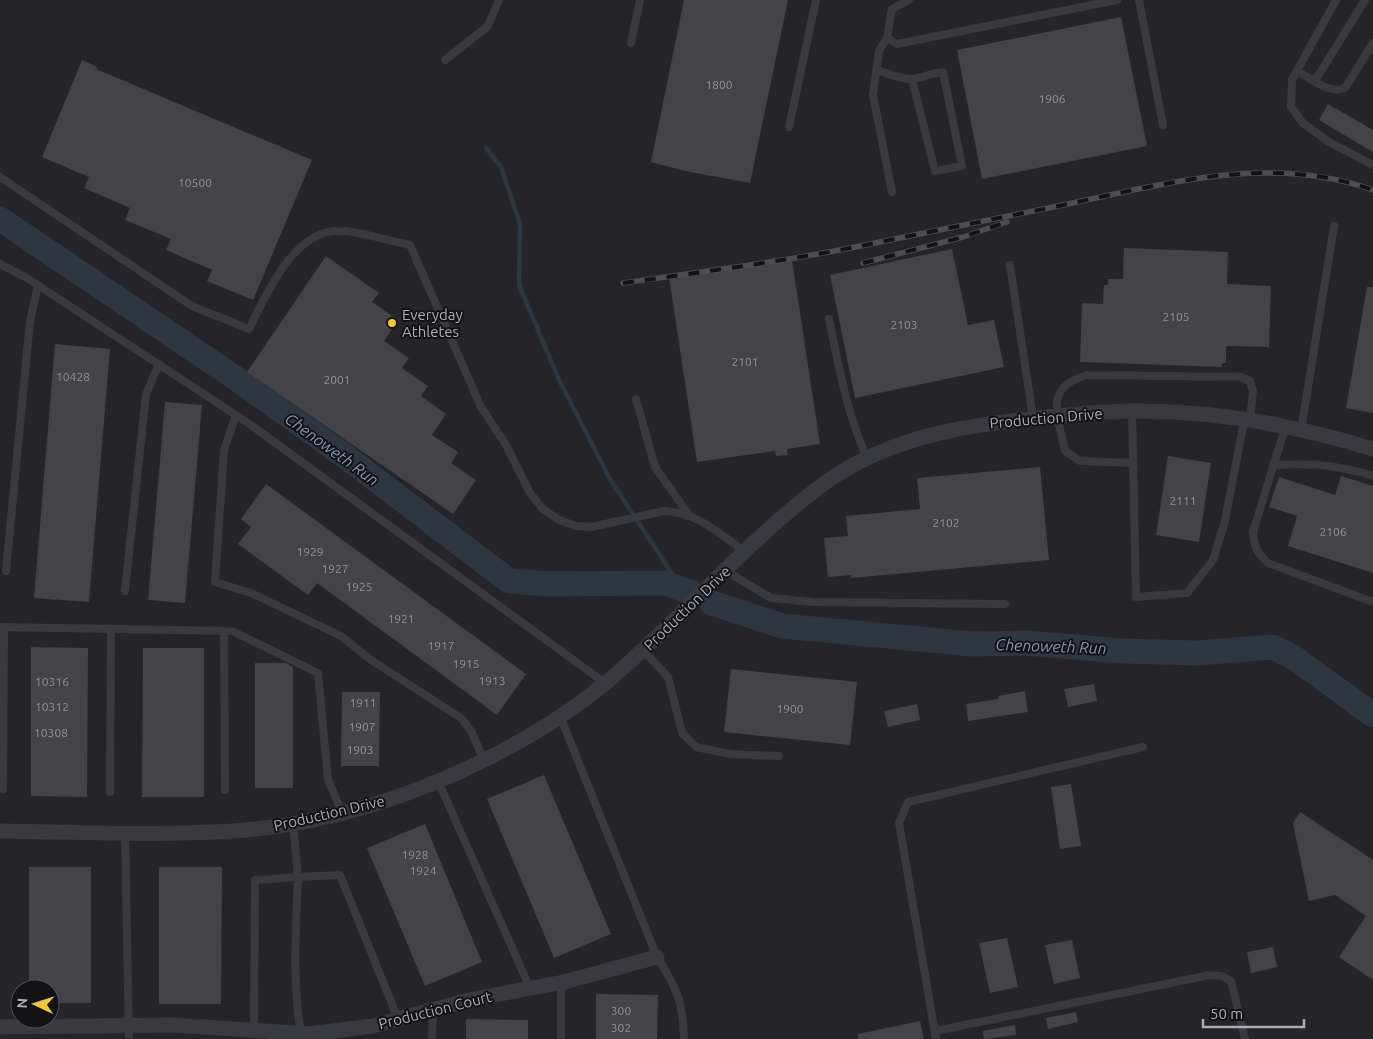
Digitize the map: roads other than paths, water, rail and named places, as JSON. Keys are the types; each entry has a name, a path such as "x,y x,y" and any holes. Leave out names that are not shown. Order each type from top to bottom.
{"street":[{"name":"Production Drive","path":"0,831 234,831 293,823 342,812 411,792 438,781 484,760 560,716 605,683 643,650 745,552 818,488 867,458 943,431 992,422 1132,411 1247,421 1301,431 1373,449"},
{"name":"Production Court","path":"0,1027 128,1032 173,1025 254,1030 306,1036 373,1026 473,999 560,983 657,957"}],"lane":[{"path":"445,60 488,26 499,0"},
{"path":"631,43 640,0"},
{"path":"789,127 816,0"},
{"path":"887,38 897,44 1117,0"},
{"path":"1139,0 1163,125"},
{"path":"1336,0 1292,80 1291,107 1303,123 1329,142 1373,165"},
{"path":"1315,81 1365,0"},
{"path":"892,192 873,95 880,50 887,38 892,9 906,1"},
{"path":"1297,71 1331,89 1345,88 1373,42"},
{"path":"876,70 900,78 912,79 926,74 943,72 962,166 935,171 912,79"},
{"path":"0,178 192,306 249,329 264,299 290,258 311,237 337,230 410,245 481,407 506,445 530,494 543,509 559,520 576,526 590,527 664,511 689,515 707,524 745,552"},
{"path":"1301,431 1334,226"},
{"path":"0,264 38,285 236,415 605,683"},
{"path":"1010,265 1033,418"},
{"path":"6,571 30,321 38,285"},
{"path":"829,319 845,396 856,434 867,458"},
{"path":"125,591 146,394 158,364"},
{"path":"1132,411 1136,596 1187,593 1213,560 1225,521 1253,391 1250,380 1241,377 1142,374 1086,375 1070,379 1060,389 1057,398 1058,416 1065,450 1080,461 1133,463"},
{"path":"636,399 654,468 689,515"},
{"path":"236,415 224,450 215,582 251,593 341,636 371,660 461,718 471,730 484,760"},
{"path":"1285,428 1254,532 1254,545 1259,556 1268,563 1373,602"},
{"path":"1274,465 1323,464 1345,467 1373,476"},
{"path":"726,571 772,598 813,602 1005,604"},
{"path":"3,788 2,627 232,631 318,673 328,780 342,812"},
{"path":"110,792 111,629"},
{"path":"224,631 224,790"},
{"path":"643,650 668,677 682,733 696,747 730,754 779,756"},
{"path":"560,716 657,957 675,984 684,1012 684,1039"},
{"path":"1143,747 908,802 900,823 935,1035 1210,975 1222,976 1231,981 1245,1039"},
{"path":"438,781 530,988"},
{"path":"293,823 298,877 296,1007 306,1036"},
{"path":"125,832 128,1032"},
{"path":"254,1030 255,880 340,875 398,1019"},
{"path":"560,983 561,1039"},
{"path":"432,1010 432,1039"}],"waterway":[{"path":"486,148 501,167 520,224 519,285 560,382 610,479 680,586"},
{"name":"Chenoweth Run","path":"0,219 234,377 342,454 509,581 550,584 665,583 690,592"},
{"name":"Chenoweth Run","path":"712,603 782,626 972,644 1026,643 1122,651 1198,653 1273,647 1293,657 1373,715"}],"railway":[{"path":"623,283 816,254 1144,188 1220,176 1258,173 1297,174 1335,179 1373,190"},
{"path":"863,263 963,237 1007,222"}],"place":[{"name":"Everyday Athletes","path":"392,323"}]}
